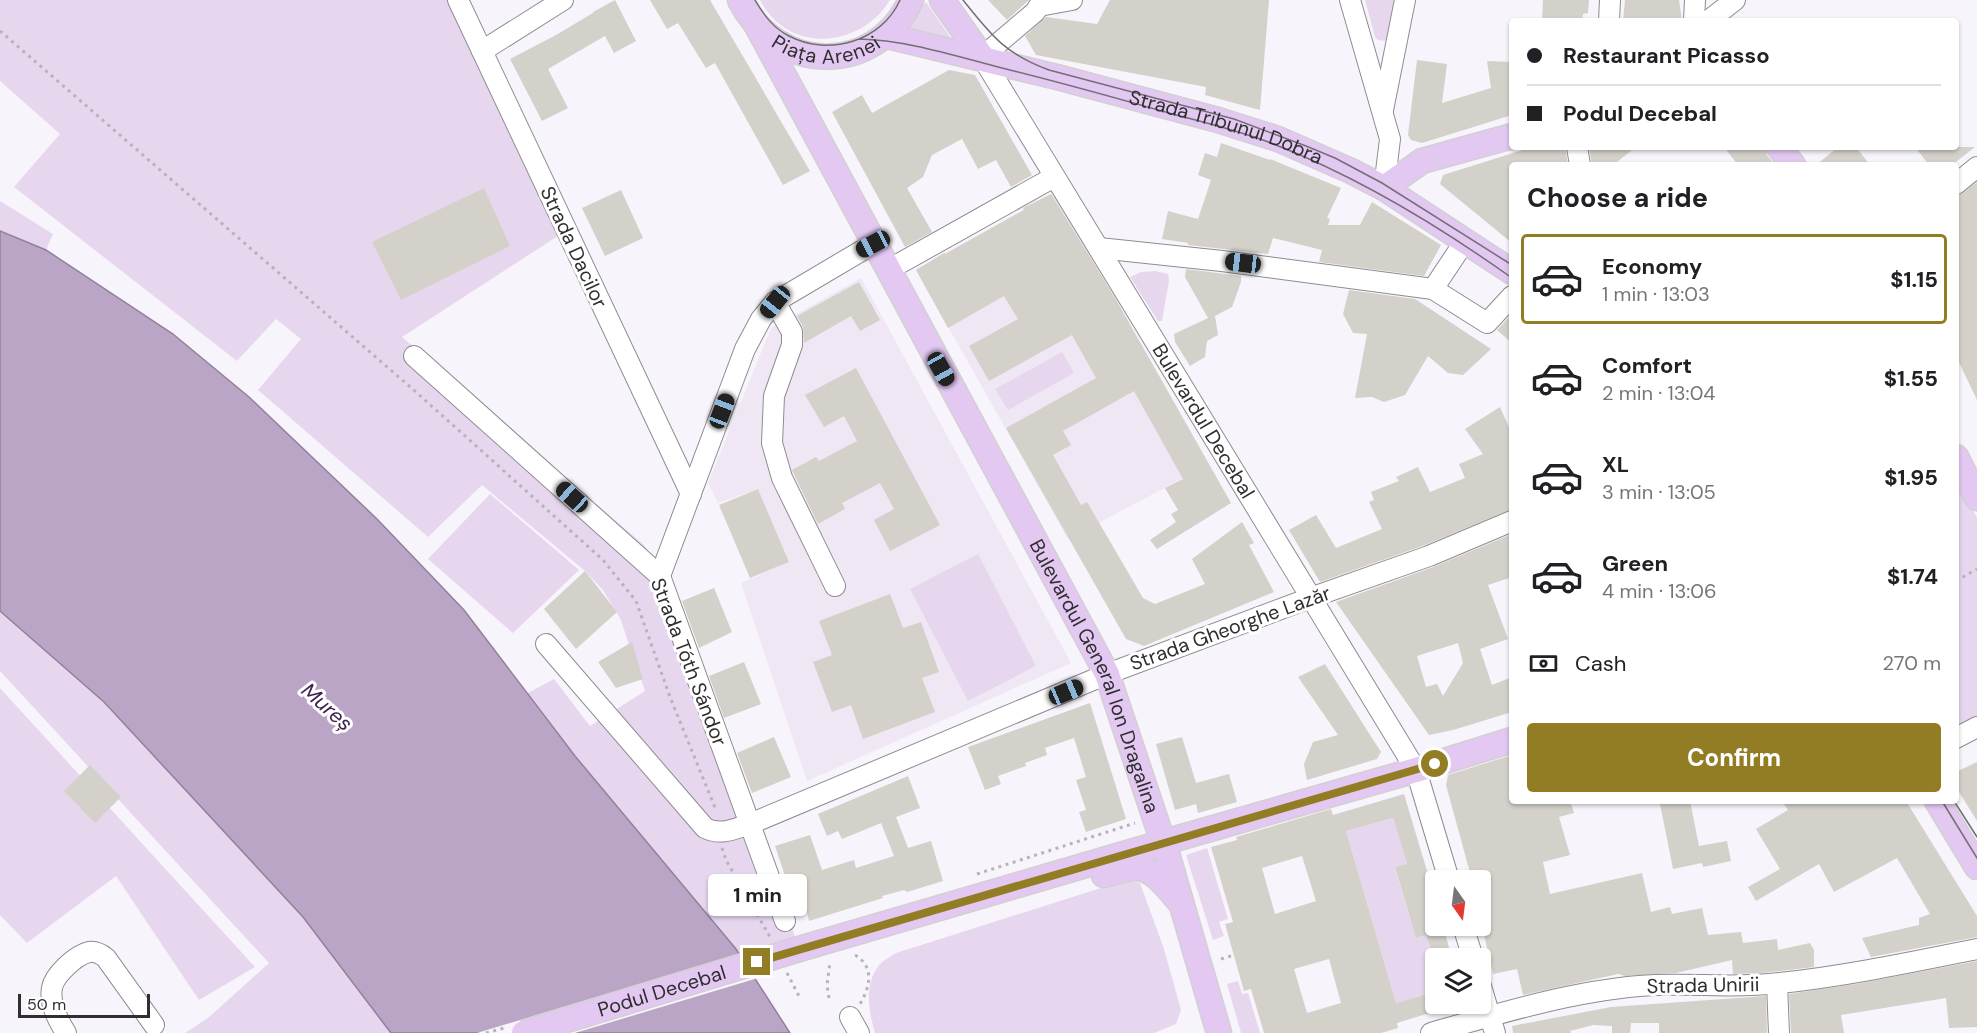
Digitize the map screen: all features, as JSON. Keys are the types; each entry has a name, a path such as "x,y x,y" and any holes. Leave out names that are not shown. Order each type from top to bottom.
{"main road":[{"name":"Piața Arenei","path":"740,0 756,24 779,44 800,53 819,56 841,55 875,44 887,36 905,14 911,0"},
{"path":"942,0 982,57"},
{"name":"Bulevardul General Ion Dragalina","path":"756,24 959,404 1107,674 1163,842 1219,1033"},
{"path":"887,36 982,57"},
{"name":"Strada Tribunul Dobra","path":"982,57 1247,128 1305,150 1384,188 1509,270"},
{"path":"1384,188 1422,161 1509,137"},
{"path":"1781,150 1791,162"},
{"path":"1959,463 1977,498"},
{"name":"Podul Decebal","path":"524,1033 792,958 1163,842 1416,770 1509,741"},
{"path":"1939,804 1977,867"},
{"path":"1040,880 1054,883 1071,882 1138,868 1160,880 1181,904"}],"street":[{"name":"Strada Dacilor","path":"458,0 691,494"},
{"path":"482,51 563,0"},
{"path":"982,57 1029,17 1041,3 1072,0"},
{"path":"1350,0 1390,139 1384,188"},
{"path":"1383,112 1405,0"},
{"path":"1609,18 1610,0"},
{"path":"1694,18 1695,0"},
{"path":"1712,18 1735,0"},
{"name":"Bulevardul Decebal","path":"982,57 1416,770 1446,870"},
{"path":"1959,182 1977,167"},
{"path":"888,270 1054,177"},
{"path":"1433,290 1465,241"},
{"path":"660,576 745,349 761,319 775,302 873,244"},
{"path":"1099,248 1222,261 1433,290 1487,323 1509,299"},
{"path":"775,302 792,332 792,345 774,396 772,442 782,478 834,586"},
{"name":"Strada Tóth Sándor","path":"414,356 660,576 786,921"},
{"name":"Strada Gheorghe Lazăr","path":"725,832 750,824 1107,674 1429,556 1509,523"},
{"path":"546,644 705,828 713,832 725,832"},
{"path":"1959,736 1977,727"},
{"name":"Strada Unirii","path":"1431,1033 1493,1024 1604,990 1777,984 1834,976 1977,949"},
{"path":"66,1033 57,1018 52,1002 52,988 61,971 88,952 99,952 106,958 154,1026"},
{"path":"1777,984 1779,1033"}],"path":[{"path":"0,31 407,384 603,560 636,601 670,697 725,832 722,851 770,937"},
{"path":"1959,578 1977,569"},
{"path":"977,873 1135,823"},
{"path":"829,998 827,977 832,953"},
{"path":"852,953 865,964 870,975 870,983 861,1002 855,1025"},
{"path":"1221,958 1234,955"},
{"path":"792,958 800,998"}],"shaded area":[{"path":"0,0 447,0 561,234 402,337 644,545 676,591 795,937 740,953 526,694 554,679 590,726 645,691 620,618 603,590 585,571 482,485 428,537 258,390 301,339 276,319 237,361 14,187 60,134 0,81"},
{"path":"760,0 890,0 877,16 861,28 843,36 824,39 806,37 788,30 772,18"},
{"path":"1365,0 1395,0 1388,37 1385,41 1375,37"},
{"path":"926,2 957,47 907,35 912,21"},
{"path":"1055,192 1208,465 1068,539 916,270"},
{"path":"0,201 53,234 46,250 0,231"},
{"path":"1155,271 1168,274 1169,281 1162,321 1158,321 1130,277 1141,272"},
{"path":"861,278 1071,663 807,781 741,583 789,562 758,489 718,503 708,483 771,328"},
{"path":"1062,352 1074,373 1008,410 995,389"},
{"path":"1959,483 1977,518 1977,719 1959,728"},
{"path":"490,494 579,570 513,633 428,559"},
{"path":"978,554 1036,666 968,701 910,589"},
{"path":"0,611 104,702 304,917 391,1033 185,1033 208,1018 269,963 0,671"},
{"path":"0,688 255,967 199,1000 116,876 27,943 0,915"},
{"path":"1393,818 1407,864 1395,868 1416,938 1426,936 1430,948 1425,948 1425,994 1396,1003 1346,831"},
{"path":"1207,848 1228,919 1219,922 1224,936 1213,940 1186,855"},
{"path":"1126,880 1140,883 1164,949 1181,1010 1176,1024 1154,1033 875,1033 870,1008 870,983 878,966 896,953"},
{"path":"1238,981 1242,994 1248,993 1260,1033 1241,1033 1227,984"}],"water":[{"name":"Mureș","path":"0,231 46,250 173,334 249,397 377,519 464,610 575,756 736,949 790,1033 391,1033 303,917 104,702 0,611"}],"pier":[{"path":"742,953 758,978 575,1033 477,1033"}],"building":[{"path":"615,0 636,41 614,53 605,36 548,69 568,108 542,121 510,59"},
{"path":"650,0 710,0 810,171 783,185 715,63 706,68 678,23 667,29"},
{"path":"988,0 1029,0 1007,20"},
{"path":"1110,0 1269,0 1260,110 1205,95 1206,87 1036,55 1025,36 1046,17 1097,24"},
{"path":"1543,0 1589,0 1588,13 1583,14 1582,18 1542,18"},
{"path":"1625,0 1679,0 1682,18 1623,18"},
{"path":"1417,60 1447,64 1442,103 1491,88 1487,61 1509,62 1509,116 1422,143 1411,140 1408,135"},
{"path":"949,70 975,75 1032,175 1011,187 996,160 978,169 962,139 932,155 923,177 907,188 932,232 905,247 832,112 862,95 872,113"},
{"path":"1221,143 1270,159 1341,188 1327,218 1330,219 1328,225 1360,225 1372,202 1441,245 1424,276 1319,262 1322,250 1273,238 1268,254 1188,245 1188,243 1162,239 1168,211 1198,219 1211,180 1198,175 1205,153 1217,157"},
{"path":"1959,147 1975,147 1956,162 1927,162 1917,150 1959,150"},
{"path":"1522,150 1566,150 1568,162 1509,162 1509,241 1440,184 1443,175"},
{"path":"1590,150 1632,150 1617,162 1592,162"},
{"path":"1726,150 1766,150 1773,162 1736,162"},
{"path":"1834,150 1858,150 1868,162 1820,162"},
{"path":"1977,182 1977,400 1959,362 1959,195"},
{"path":"484,188 510,246 401,300 372,242"},
{"path":"621,190 643,238 605,256 582,208"},
{"path":"1051,194 1114,296 1231,503 1157,549 1150,540 1176,522 1171,514 1178,510 1165,488 1183,479 1134,391 1063,431 1071,445 1053,455 1081,505 1087,502 1143,598 1155,604 1205,584 1192,559 1242,522 1254,543 1249,545 1274,592 1144,646 1126,639 1006,428 1096,378 1072,335 989,381 969,346 1018,319 1004,296 948,328 916,270"},
{"path":"1186,269 1241,276 1232,307 1215,316 1218,335 1207,341 1205,357 1190,366 1175,342 1174,334 1208,318 1185,277"},
{"path":"859,282 880,320 860,331 851,316 804,343 803,327 797,316"},
{"path":"1349,290 1415,299 1491,349 1463,375 1448,373 1428,356 1405,395 1384,402 1372,397 1355,398 1367,334 1353,333 1343,314"},
{"path":"1509,317 1509,340 1497,330"},
{"path":"856,368 940,525 890,551 874,520 894,509 880,483 842,503 845,509 818,524 792,470 816,457 819,461 857,441 844,416 824,427 805,395"},
{"path":"1500,407 1509,427 1509,510 1425,545 1320,582 1289,530 1316,515 1336,548 1382,529 1369,502 1374,500 1371,492 1399,481 1396,477 1418,467 1430,492 1465,478 1459,464 1483,454 1465,429"},
{"path":"758,489 789,562 750,578 719,505"},
{"path":"1509,535 1509,578 1488,585 1508,639 1480,649 1492,685 1509,678 1509,713 1429,735 1336,602 1433,567","holes":["1458,643 1463,663 1443,696 1437,684 1426,687 1417,656"]},
{"path":"585,571 617,612 576,649 544,609"},
{"path":"714,588 732,632 699,648 682,601"},
{"path":"890,594 903,628 921,622 939,672 922,678 935,712 863,739 851,705 832,712 813,662 832,655 819,621"},
{"path":"632,642 643,679 616,688 598,662"},
{"path":"744,662 761,704 724,718 709,676"},
{"path":"1325,664 1381,752 1377,759 1307,780 1304,764 1313,742 1338,735 1298,677"},
{"path":"1090,703 1126,819 1086,832 1079,812 1086,810 1076,780 1086,777 1074,738 1045,748 1047,755 1025,763 1026,766 998,776 1001,784 985,790 968,747"},
{"path":"774,737 791,777 752,793 737,753"},
{"path":"1182,737 1196,783 1229,774 1237,802 1198,813 1196,804 1175,810 1156,744"},
{"path":"1509,756 1509,804 1571,804 1574,813 1559,817 1570,855 1543,862 1550,894 1642,873 1651,912 1670,907 1672,914 1702,908 1708,935 1741,932 1743,943 1777,939 1778,950 1810,943 1814,950 1814,967 1733,974 1732,960 1676,973 1625,976 1618,974 1523,995 1517,969 1493,974 1491,948 1487,948 1484,936 1491,936 1491,870 1469,870 1446,785 1448,775"},
{"path":"1977,762 1977,821 1959,792 1959,771"},
{"path":"90,765 121,797 95,823 64,791"},
{"path":"908,776 920,808 896,817 908,848 931,841 943,881 907,892 904,890 882,896 883,898 809,921 807,912 802,914 791,877 786,879 775,846 810,835 822,870 854,860 856,868 894,856 881,823 842,839 838,831 827,836 818,814"},
{"path":"1404,794 1427,870 1425,935 1416,938 1395,867 1407,864 1393,818 1346,831 1396,1003 1425,994 1426,1014 1397,1023 1398,1028 1381,1033 1264,1033 1251,989 1244,991 1225,924 1233,922 1211,847 1237,840 1236,837 1331,809 1333,815","holes":["1302,856 1316,901 1275,914 1262,868","1329,959 1341,1003 1307,1013 1294,969"]},
{"path":"1660,804 1691,804 1699,846 1727,841 1731,861 1703,867 1702,863 1673,869"},
{"path":"1784,804 1908,804 1977,916 1977,937 1871,957 1862,938 1919,925 1919,918 1930,914 1897,858 1834,892 1819,864 1756,901 1748,887 1780,869 1756,829 1788,810"},
{"path":"1426,936 1446,936 1449,948 1430,948"},
{"path":"1977,961 1977,1027 1949,1028 1946,998 1841,1015 1844,1033 1791,1033 1789,994"},
{"path":"1766,996 1767,1033 1659,1033 1659,1023 1631,1023 1630,1033 1612,1033 1612,1026 1593,1025 1570,1031 1571,1033 1513,1033 1512,1026 1611,1007"}],"tram line":[{"path":"755,0 769,21 783,33 805,42 821,45 837,45 868,35 892,14 900,0"},
{"path":"963,0 1000,42 1034,64 1049,70 1234,119 1335,158 1382,183 1509,263"},
{"path":"859,39 896,42 933,50 1091,91 1264,140 1338,172 1398,204 1509,276"},
{"path":"1944,804 1977,858"},
{"path":"1956,804 1977,837"}],"route":[{"path":"757,962 1435,764"}]}
